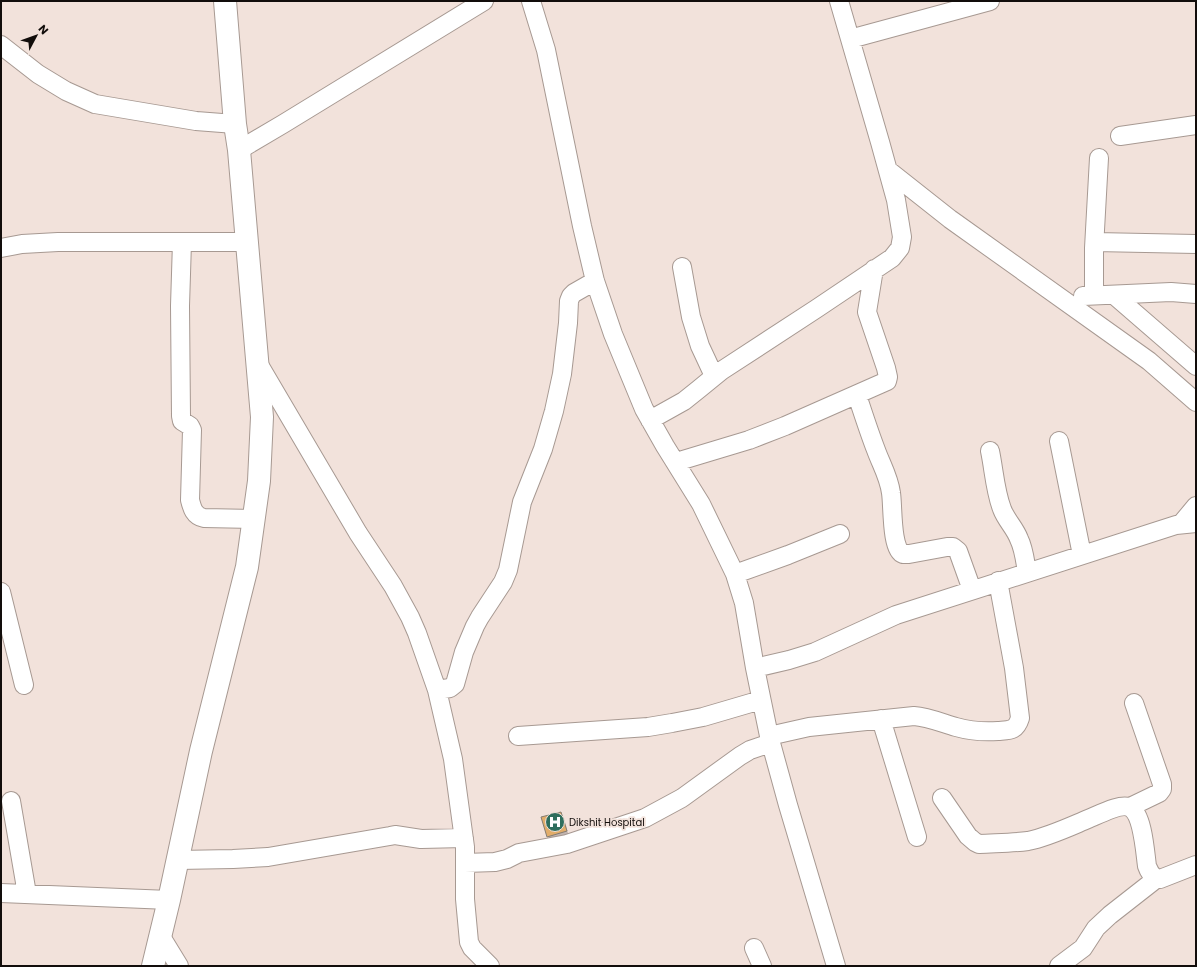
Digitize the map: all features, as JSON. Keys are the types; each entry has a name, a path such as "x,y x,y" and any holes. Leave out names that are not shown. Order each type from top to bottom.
{"main road":[{"path":"153,966 178,860 200,751 247,567 259,481 262,418 225,1"}],"street":[{"path":"239,150 484,1"},
{"path":"531,1 546,50 582,226 595,281 613,334 644,409 701,504 735,574 744,603 761,700 770,740 836,966"},
{"path":"650,420 684,401 714,376 892,258 900,248 902,237 896,200 838,1"},
{"path":"850,39 990,1"},
{"path":"1,45 38,74 66,91 94,104 196,121 235,124"},
{"path":"1120,136 1196,125"},
{"path":"1094,296 1099,158"},
{"path":"888,170 950,219 1149,361 1196,402"},
{"path":"1,248 22,244 58,242 246,242"},
{"path":"182,242 180,306 181,416 182,421 190,426 192,430 190,500 193,509 199,517 254,519"},
{"path":"1095,242 1196,244"},
{"path":"682,267 691,317 700,346 714,376"},
{"path":"676,462 749,440 885,383 888,377 886,368 867,312 874,270"},
{"path":"437,690 450,688 456,684 464,652 475,626 503,582 508,570 522,502 543,449 554,411 562,374 570,296 595,281"},
{"path":"1060,297 1172,292 1196,294"},
{"path":"1114,295 1196,366"},
{"path":"257,360 358,533 410,617 437,690 453,759 465,847 465,899 469,942 472,948 490,966"},
{"path":"857,395 875,449 889,479 892,493 892,522 900,552 910,554 953,547 958,551 972,590"},
{"path":"1059,441 1082,555"},
{"path":"990,451 1002,510 1019,537 1028,572"},
{"path":"755,668 815,652 896,615 998,581 1176,525 1188,524 1196,506"},
{"path":"735,574 840,534"},
{"path":"465,864 495,862 519,854 567,844 644,818 682,798 750,750 770,740 809,727 919,716 956,727 976,731 985,732 1009,730 1014,728 1018,725 1020,718 1014,668 998,581"},
{"path":"1,592 24,685"},
{"path":"518,736 660,725 703,717 761,700"},
{"path":"1130,807 1159,793 1162,789 1162,784 1134,703"},
{"path":"881,719 917,837"},
{"path":"942,798 968,836 979,844 1028,840 1051,834 1111,809 1124,806 1130,807 1136,812 1140,822 1147,866 1149,872 1156,879"},
{"path":"11,801 27,894"},
{"path":"178,860 233,860 268,857 395,835 421,839 464,838"},
{"path":"1059,966 1083,948 1096,928 1110,915 1156,879 1170,876 1196,864"},
{"path":"1,893 169,900"},
{"path":"160,935 179,966"},
{"path":"754,948 762,966"}],"building":[{"path":"561,812 567,831 547,837 541,817"}],"place":[{"name":"Dikshit Hospital","path":"555,822"}]}
